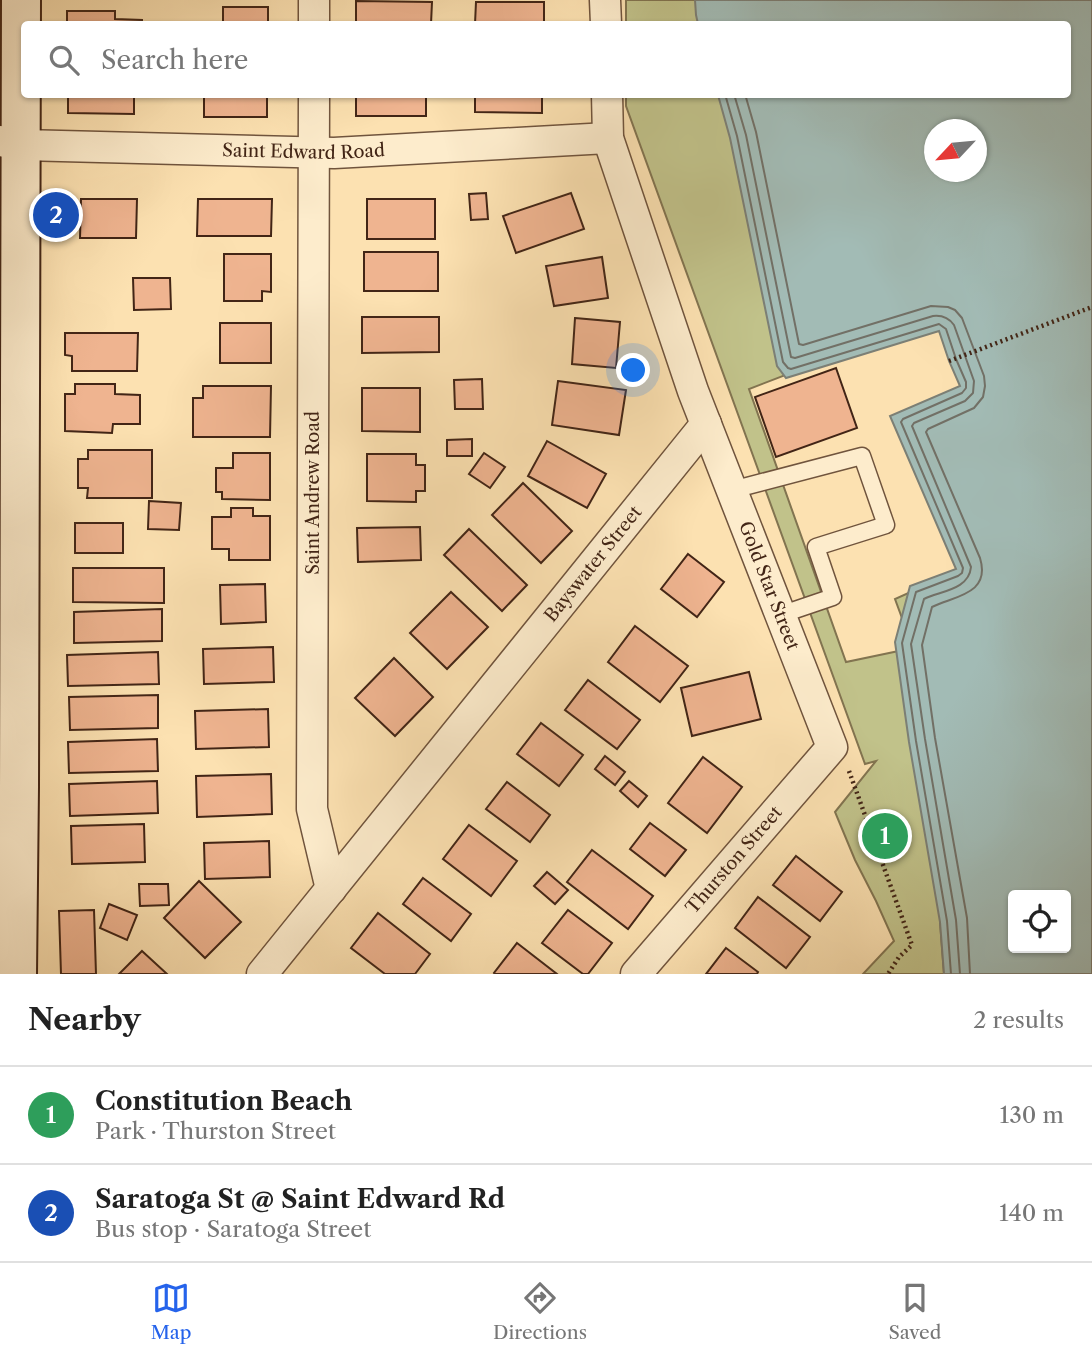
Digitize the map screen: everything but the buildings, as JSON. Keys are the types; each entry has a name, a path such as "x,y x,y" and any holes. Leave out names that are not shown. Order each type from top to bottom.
{"main road":[{"path":"17,974 11,143 21,0"}],"street":[{"path":"314,0 314,21"},
{"path":"605,0 606,21"},
{"name":"Saint Andrew Road","path":"314,98 312,809 331,889"},
{"path":"607,98 608,138 706,424"},
{"name":"Saint Edward Road","path":"11,143 334,153 608,138"},
{"name":"Gold Star Street","path":"706,424 780,615 839,757"},
{"name":"Bayswater Street","path":"262,974 706,424"},
{"name":"Thurston Street","path":"636,974 839,757"}],"lane":[{"path":"732,490 862,456 886,525 816,547 833,597 780,615"}],"path":[{"path":"949,361 1092,307"},
{"path":"839,757 912,945 899,957 888,974"}],"green space":[{"path":"626,0 892,0 899,21 626,21"},
{"path":"626,98 920,98 861,346 749,389 846,662 913,648 895,599 982,560 940,922 944,974 863,974 894,941 835,812 876,761 865,764 626,106"}],"water":[{"path":"695,0 1092,0 1092,974 944,974 940,922 895,642 910,586 956,569 890,416 960,386 939,331 786,378 777,366 730,138 719,98 1071,98 1071,21 697,21"}],"place":[{"name":"Saratoga St @ Saint Edward Rd","path":"56,215"},
{"name":"Constitution Beach","path":"885,836"}]}
